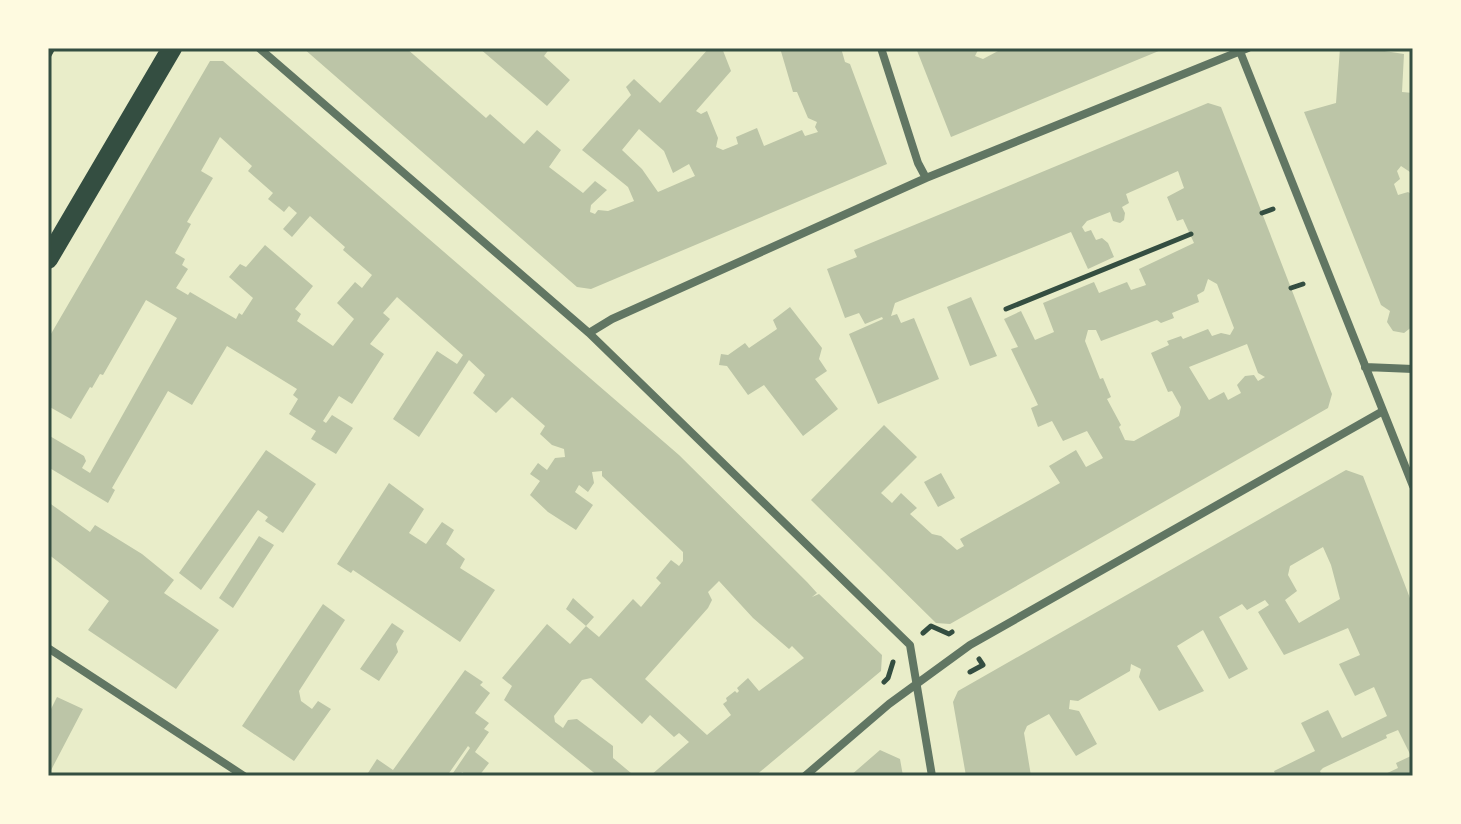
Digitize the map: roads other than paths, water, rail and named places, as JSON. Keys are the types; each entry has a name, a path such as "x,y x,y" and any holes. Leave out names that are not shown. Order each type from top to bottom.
{"main road":[{"path":"48,259 172,48"}],"street":[{"path":"259,48 589,333 910,645 932,776"},
{"path":"881,48 918,163 926,178"},
{"path":"589,333 612,319 926,178 1242,49 1413,486"},
{"path":"1365,367 1413,369"},
{"path":"805,776 917,683 970,645 1383,411"},
{"path":"48,648 244,776"}]}
